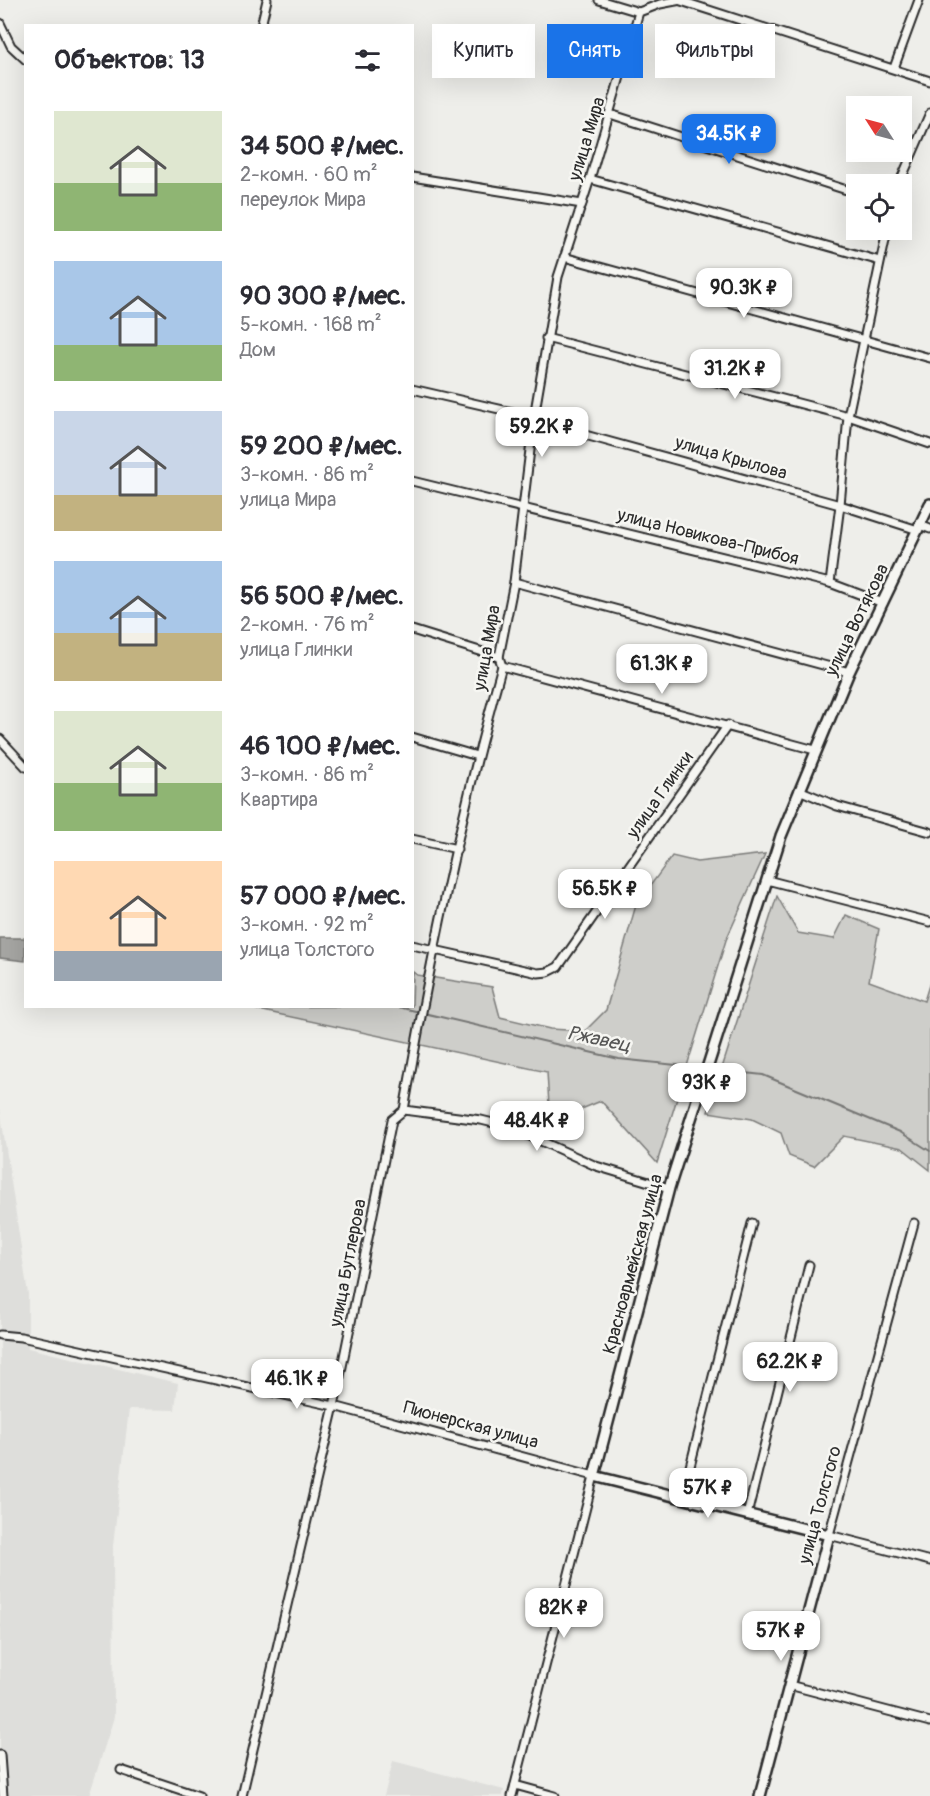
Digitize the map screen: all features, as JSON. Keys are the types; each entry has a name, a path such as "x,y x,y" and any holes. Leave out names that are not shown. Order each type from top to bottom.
{"street":[{"path":"261,24 267,0"},
{"path":"599,0 639,12 660,4 681,1 930,81"},
{"path":"894,68 919,0"},
{"name":"улица Мира","path":"434,950 477,756 502,666 499,657 514,582 534,419 558,277 610,114 639,12"},
{"path":"0,23 11,46 24,58"},
{"path":"903,174 930,113"},
{"path":"610,114 846,190"},
{"name":"улица Мира","path":"414,177 582,204"},
{"path":"590,179 879,261"},
{"path":"830,583 848,417 884,240"},
{"path":"564,256 930,358"},
{"path":"546,338 848,417 930,444"},
{"path":"414,389 534,419"},
{"name":"улица Крылова","path":"534,419 923,528"},
{"name":"улица Новикова-Прибоя","path":"414,481 830,583 883,603"},
{"name":"улица Вотякова","path":"815,750 849,672 923,528 930,504"},
{"path":"514,582 849,672"},
{"path":"414,631 499,657"},
{"path":"502,666 815,750"},
{"name":"улица Глинки","path":"414,945 538,973 548,972 558,967 728,725"},
{"path":"414,738 477,756"},
{"path":"0,739 24,765"},
{"name":"Красноармейская улица","path":"512,1796 669,1188 767,880 815,750"},
{"path":"799,790 837,806 930,832"},
{"path":"414,838 458,849"},
{"path":"767,880 930,922"},
{"name":"улица Бутлерова","path":"242,1796 334,1406 392,1120 404,1110 434,950"},
{"path":"404,1110 481,1120 510,1128 596,1166 669,1188"},
{"path":"682,1498 752,1223"},
{"name":"улица Толстого","path":"760,1796 914,1223"},
{"path":"747,1515 809,1265"},
{"name":"Пионерская улица","path":"0,1335 21,1337 334,1406 594,1476 930,1561"},
{"path":"789,1685 930,1722"},
{"path":"0,1755 3,1796"},
{"path":"121,1770 199,1796"},
{"path":"515,1785 555,1796"}],"shaded area":[{"path":"765,854 726,940 657,1163 601,1101 550,1122 547,1072 250,1008 414,1008 414,973 492,987 500,1017 550,1029 585,1031 606,1010 636,905 672,856 697,862"},
{"path":"777,896 798,933 834,939 846,915 879,929 869,981 924,1001 930,982 930,1170 902,1148 844,1136 814,1166 789,1156 781,1133 752,1119 708,1112"},
{"path":"0,938 24,938 24,961 0,958"},
{"path":"0,1109 28,1294 28,1348 178,1383 175,1410 129,1409 113,1546 114,1717 89,1796 0,1796"},
{"path":"393,1761 504,1790 503,1796 384,1796"}],"waterway":[{"name":"Ржавец","path":"402,1008 619,1059 705,1068"},
{"name":"Ржавец","path":"710,1069 763,1075 900,1132 930,1151"}]}
